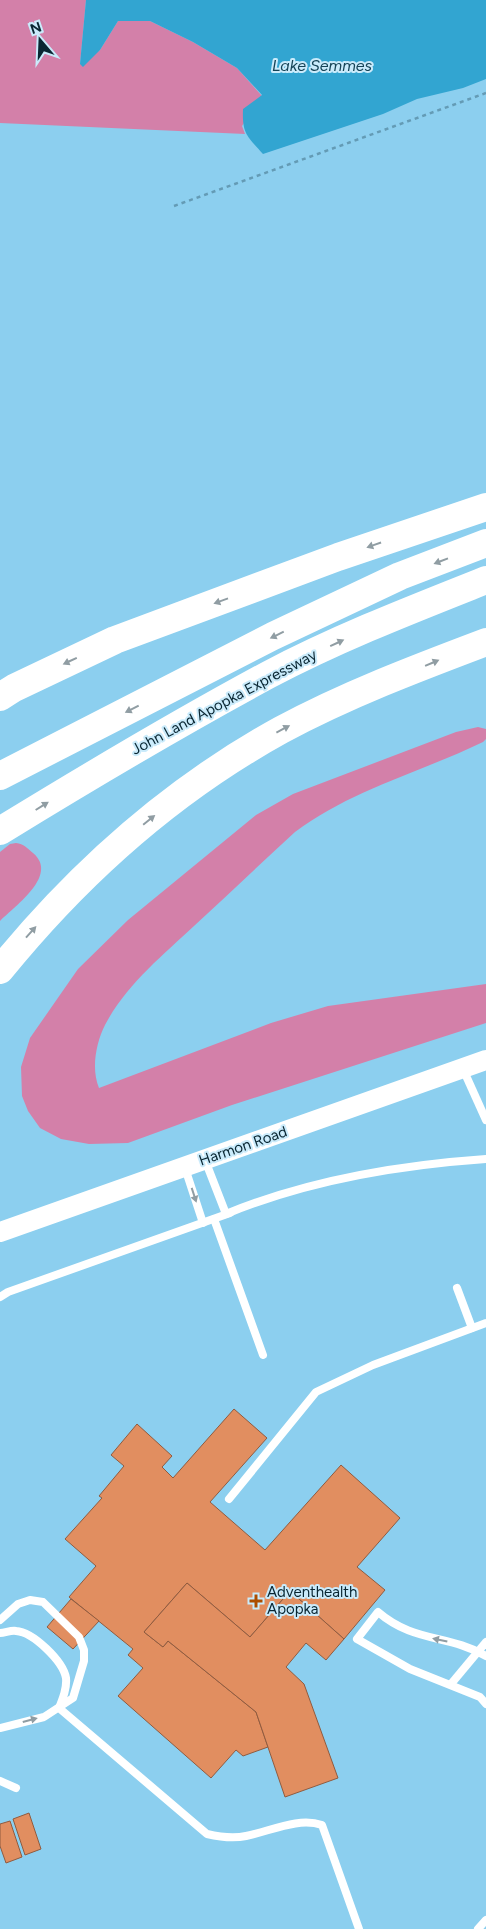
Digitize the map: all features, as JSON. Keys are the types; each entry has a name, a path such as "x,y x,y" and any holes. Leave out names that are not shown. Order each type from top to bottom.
{"highway":[{"path":"0,697 14,688 115,640 338,557 486,507"},
{"path":"0,776 273,636 400,576 486,543"},
{"name":"John Land Apopka Expressway","path":"0,831 117,759 270,674 401,614 486,580"},
{"path":"0,970 51,911 83,878 150,819 200,781 281,730 314,714 486,642"}],"street":[{"name":"Harmon Road","path":"0,1232 486,1060"}],"lane":[{"path":"463,1068 486,1120"},
{"path":"0,1297 8,1292 300,1188 335,1180 451,1161 486,1159"},
{"path":"205,1160 228,1213"},
{"path":"184,1167 203,1223"},
{"path":"214,1219 263,1354"},
{"path":"457,1288 472,1328"},
{"path":"229,1499 316,1392 373,1364 486,1323"},
{"path":"0,1620 18,1604 30,1600 42,1602 79,1637 84,1650 81,1677 72,1698 44,1717 0,1728"},
{"path":"486,1656 459,1644 417,1635 401,1628 378,1612 357,1638 410,1669 480,1697 486,1704"},
{"path":"0,1633 16,1631 38,1642 59,1662 66,1677 66,1688 59,1708"},
{"path":"450,1684 486,1642"},
{"path":"59,1708 207,1834 235,1838 309,1821 322,1825 359,1929"},
{"path":"0,1781 16,1788"},
{"path":"478,1929 486,1920"}],"path":[{"path":"174,206 486,93"}],"shaded area":[{"path":"0,0 86,0 80,64 100,50 118,21 150,21 193,42 237,68 262,96 242,126 245,134 0,123"},
{"path":"478,727 486,729 486,739 483,742 339,804 295,832 157,960 123,997 102,1032 97,1048 95,1073 99,1088 271,1023 328,1006 486,984 486,1023 232,1105 128,1143 89,1144 61,1139 40,1128 28,1111 22,1096 21,1067 30,1038 78,969 128,920 256,815 293,794 456,732"},
{"path":"10,844 23,845 33,853 40,862 41,871 32,889 0,921 0,852"}],"water":[{"name":"Lake Semmes","path":"86,0 486,0 486,79 463,88 417,99 383,114 263,154 247,134 243,124 243,109 262,95 237,68 193,42 150,21 118,21 100,50 83,67 80,64"}],"building":[{"path":"234,1409 267,1438 210,1502 265,1550 341,1465 400,1518 357,1567 385,1590 344,1639 290,1591 250,1637 187,1583 144,1632 163,1647 168,1641 256,1712 268,1747 243,1756 236,1750 211,1778 118,1696 143,1668 128,1655 133,1649 69,1597 96,1566 65,1539 102,1498 99,1496 124,1466 111,1455 137,1424 172,1456 162,1467 173,1478"},
{"path":"187,1583 250,1637 290,1591 344,1639 326,1660 306,1643 286,1667 304,1684 338,1778 285,1797 256,1712 168,1641 163,1647 144,1632"},
{"path":"71,1599 99,1621 73,1649 47,1627"},
{"path":"29,1813 41,1849 25,1855 13,1819"},
{"path":"10,1821 22,1857 6,1863 0,1846 0,1824"}],"place":[{"name":"Adventhealth Apopka","path":"256,1601"}]}
